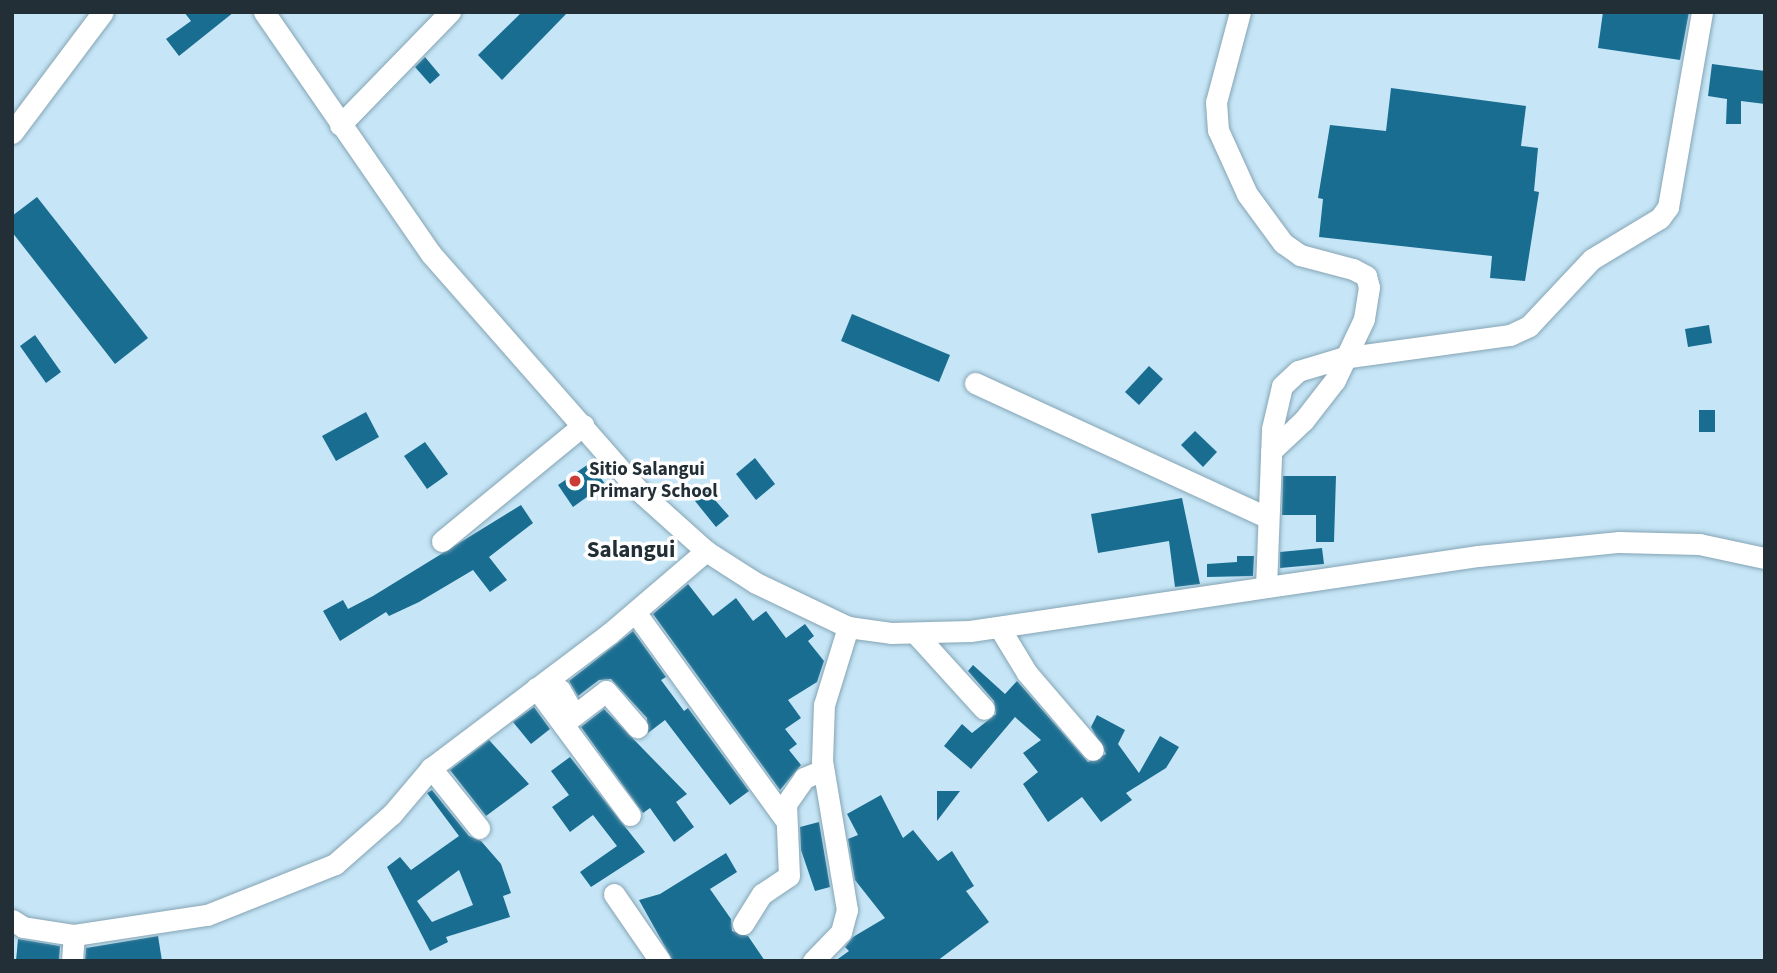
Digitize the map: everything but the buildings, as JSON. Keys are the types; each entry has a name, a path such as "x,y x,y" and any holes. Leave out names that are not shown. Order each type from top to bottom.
{"street":[{"path":"12,133 103,12"},
{"path":"264,12 430,254 638,490 706,551 780,597 848,627 916,634 999,627 1266,587 1619,542 1699,544 1765,558"},
{"path":"340,125 450,12"},
{"path":"1240,12 1216,102 1218,130 1247,194 1283,243 1300,255 1366,276 1364,319 1342,358 1335,380 1312,410 1271,451"},
{"path":"1266,587 1271,451 1282,386 1298,371 1342,358 1510,335 1529,326 1592,259 1660,218 1668,207 1702,12"},
{"path":"975,383 1267,517"},
{"path":"442,541 583,425"},
{"path":"12,920 23,928 74,935 207,915 335,864 392,814 431,768 635,612 706,551"},
{"path":"635,612 784,818"},
{"path":"813,961 841,932 847,910 823,769 824,705 848,627"},
{"path":"999,627 1027,673 1093,750"},
{"path":"916,634 984,709"},
{"path":"537,689 569,719 630,815"},
{"path":"569,719 606,691 637,727"},
{"path":"431,768 479,828"},
{"path":"743,924 762,894 789,876 784,818 795,787 823,769"},
{"path":"614,894 660,961"},
{"path":"72,961 74,935"}],"place":[{"name":"Sitio Salangui Primary School","path":"575,481"}],"district":[{"name":"Salangui","path":"631,550"}]}
